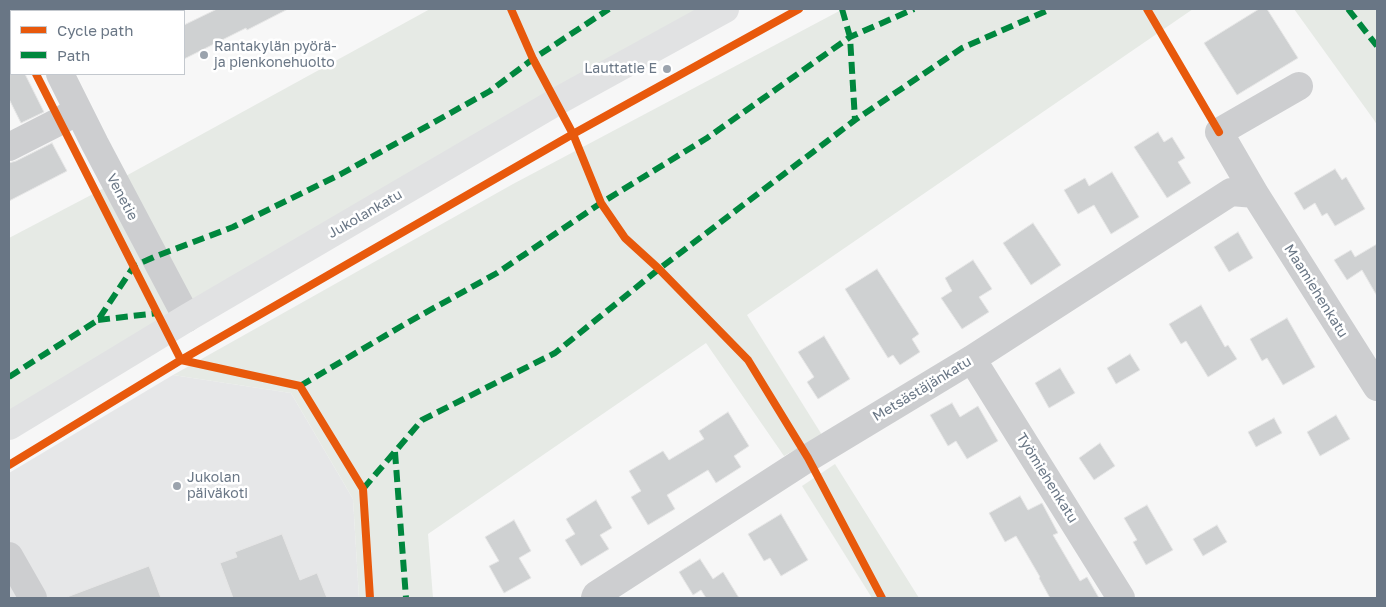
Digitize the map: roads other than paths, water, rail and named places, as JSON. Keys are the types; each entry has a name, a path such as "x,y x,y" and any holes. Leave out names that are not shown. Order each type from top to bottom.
{"main road":[{"name":"Jukolankatu","path":"9,426 187,318 556,102 725,9"}],"street":[{"name":"Venetie","path":"60,75 187,318"},
{"name":"Maamiehenkatu","path":"1299,86 1219,132 1255,194 1377,387"},
{"path":"9,147 60,122 78,110"},
{"name":"Metsästäjänkatu","path":"595,598 596,595 808,458 972,359 1231,192 1255,194"},
{"name":"Työmiehenkatu","path":"972,359 1121,598"},
{"path":"9,556 34,598"}],"place":[{"name":"Rantakylän pyörä- ja pienkonehuolto","path":"204,55"},
{"name":"Lauttatie E","path":"667,69"},
{"name":"Jukolan päiväkoti","path":"177,486"}]}
